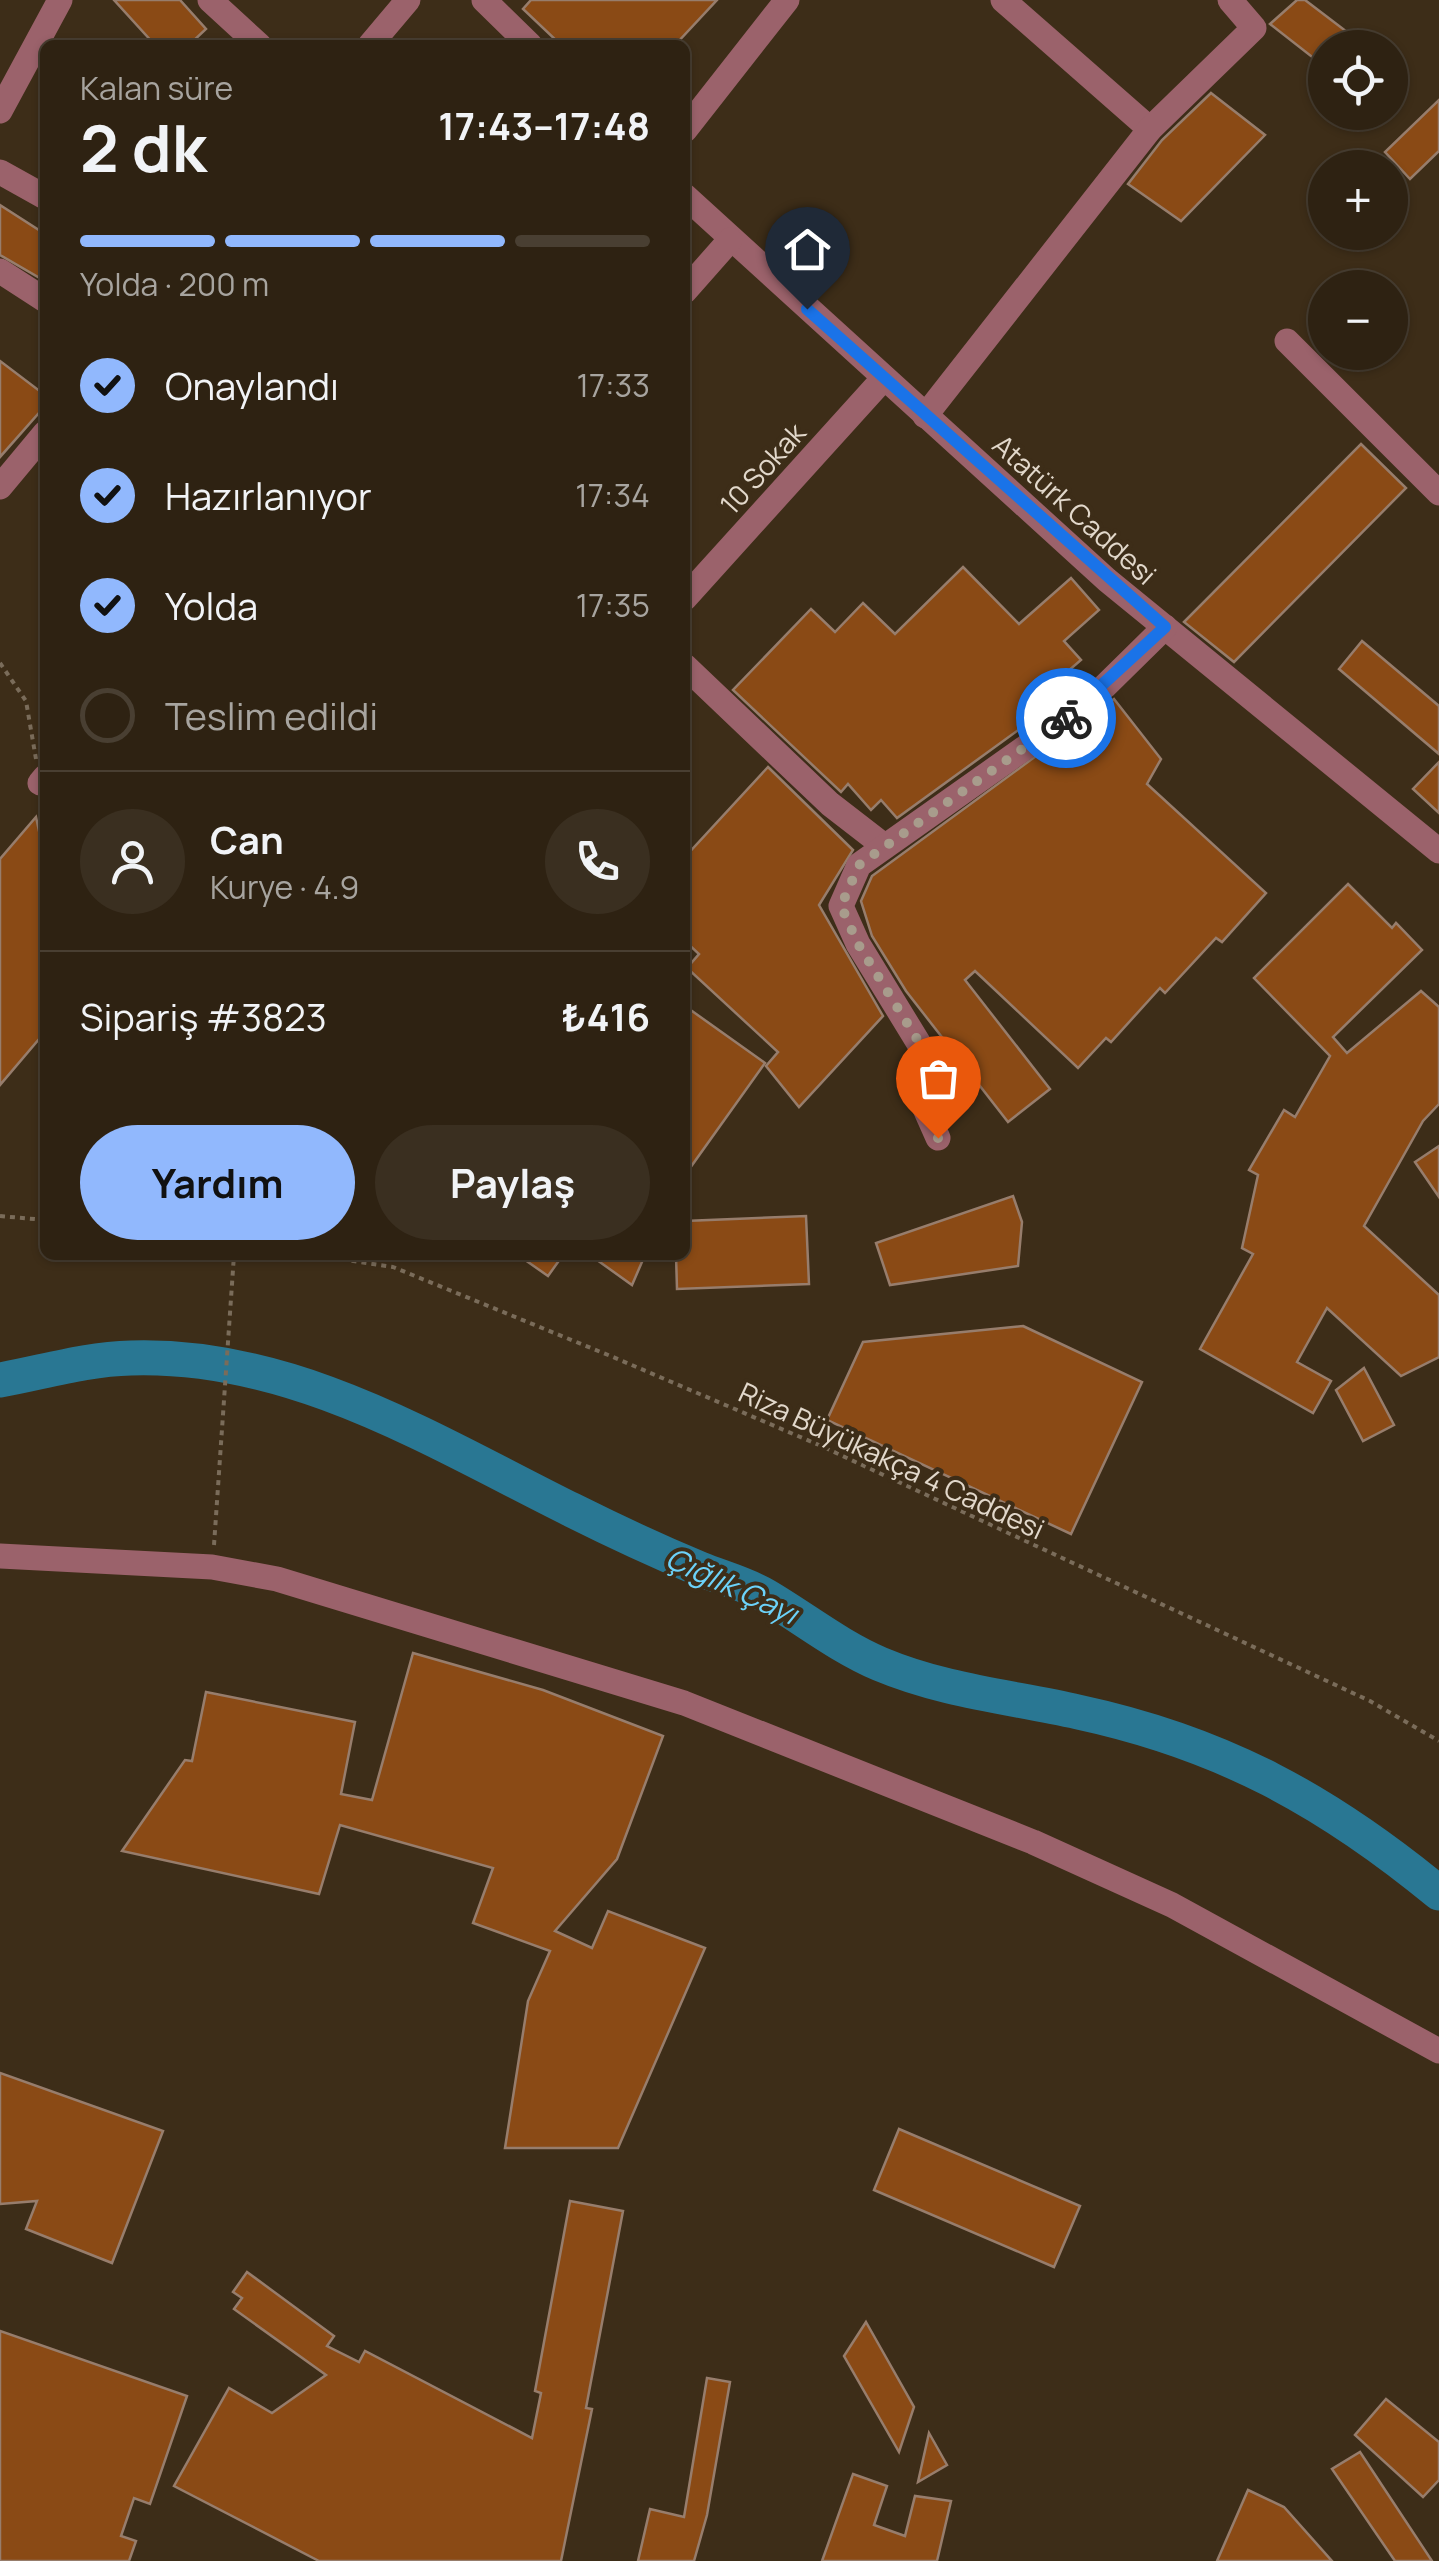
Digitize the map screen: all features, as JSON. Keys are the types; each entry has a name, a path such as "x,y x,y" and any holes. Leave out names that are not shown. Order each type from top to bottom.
{"street":[{"path":"0,111 60,0"},
{"path":"210,0 254,40"},
{"path":"374,40 408,0"},
{"path":"484,0 525,40"},
{"path":"690,124 787,0"},
{"path":"1003,0 1150,129"},
{"path":"926,416 1150,129 1254,28 1230,0"},
{"path":"0,172 40,195"},
{"name":"Atatürk Caddesi","path":"690,201 1165,627 1439,851"},
{"path":"690,285 730,240"},
{"path":"0,271 40,297"},
{"path":"1287,341 1439,493"},
{"name":"10 Sokak","path":"690,592 884,378"},
{"path":"0,487 40,439"},
{"path":"938,1138 922,1102 930,1060 858,944 841,906 859,865 1057,725 1105,686 1165,627"},
{"path":"690,671 830,804 883,845"},
{"path":"0,1556 212,1567 311,1589 684,1703 1033,1842 1172,1905 1439,2051"}],"path":[{"path":"0,663 26,702 40,766"},
{"path":"0,1216 40,1220"},
{"path":"212,1567 234,1260"},
{"name":"Riza Büyükakça 4 Caddesi","path":"343,1260 392,1268 802,1438 1370,1701 1439,1741"}],"building":[{"path":"114,0 180,0 206,29 194,40 150,40"},
{"path":"531,0 717,0 680,40 556,40 523,9"},
{"path":"1297,0 1305,0 1344,30 1308,30 1308,54 1270,24"},
{"path":"1211,93 1265,135 1181,221 1128,184 1162,140"},
{"path":"1439,100 1439,151 1410,179 1408,150 1387,150"},
{"path":"0,205 40,231 40,278 0,255"},
{"path":"0,361 40,391 40,412 0,457"},
{"path":"1361,444 1406,488 1234,662 1184,622"},
{"path":"963,567 1019,624 1071,578 1099,610 1064,641 1081,660 1067,672 1079,686 897,818 881,800 871,810 848,784 841,792 733,690 811,609 835,632 863,603 895,634"},
{"path":"1362,641 1439,706 1439,754 1339,669"},
{"path":"1114,699 1161,759 1147,784 1266,893 1222,942 1216,938 1165,993 1160,988 1111,1042 1106,1038 1078,1068 975,971 965,980 1050,1089 1008,1122 906,991 872,936 861,901 872,876"},
{"path":"1439,762 1439,813 1413,789"},
{"path":"768,767 853,850 819,905 883,1016 799,1107 766,1066 778,1052 690,971 699,954 690,946 690,852"},
{"path":"36,817 40,836 40,1038 0,1085 0,859"},
{"path":"1348,884 1392,928 1396,923 1422,950 1333,1037 1347,1053 1421,991 1439,1007 1439,1104 1423,1121 1364,1226 1439,1295 1439,1357 1401,1376 1327,1308 1297,1362 1331,1381 1313,1413 1200,1349 1253,1254 1242,1248 1258,1175 1249,1170 1284,1110 1295,1117 1330,1056 1254,978"},
{"path":"690,1010 765,1063 690,1168"},
{"path":"1439,1146 1439,1197 1415,1162"},
{"path":"1013,1196 1022,1222 1018,1266 890,1285 876,1243"},
{"path":"806,1216 809,1284 677,1289 676,1260 690,1260 690,1221"},
{"path":"525,1260 559,1260 548,1276"},
{"path":"597,1260 643,1260 632,1285"},
{"path":"1023,1326 1142,1382 1071,1534 827,1420 863,1342"},
{"path":"1364,1368 1394,1425 1363,1441 1336,1390"},
{"path":"413,1653 543,1690 663,1736 617,1859 555,1931 592,1948 608,1911 705,1948 618,2148 505,2148 528,2001 550,1951 473,1923 493,1868 340,1825 319,1894 122,1851 185,1760 192,1761 206,1692 355,1722 341,1794 372,1800"},
{"path":"0,2073 163,2131 112,2263 26,2229 37,2201 0,2204"},
{"path":"899,2129 1080,2206 1054,2267 874,2190"},
{"path":"570,2201 623,2211 586,2408 592,2409 561,2561 319,2561 174,2486 229,2388 272,2413 326,2375 234,2309 242,2298 233,2292 247,2272 334,2336 327,2346 359,2362 365,2351 532,2438 541,2393 535,2391"},
{"path":"866,2322 914,2407 899,2452 844,2356"},
{"path":"0,2331 187,2396 150,2504 134,2498 121,2536 136,2541 129,2561 0,2561"},
{"path":"707,2378 730,2382 707,2515 694,2561 638,2561 650,2509 684,2517"},
{"path":"1386,2399 1439,2442 1439,2480 1423,2497 1355,2435"},
{"path":"929,2433 947,2465 918,2482"},
{"path":"1360,2452 1432,2561 1395,2561 1332,2469"},
{"path":"853,2474 887,2486 874,2525 905,2536 915,2496 951,2501 937,2561 822,2561"},
{"path":"1248,2490 1284,2507 1332,2561 1217,2561"}],"waterway":[{"name":"Çığlık Çayı","path":"0,1380 81,1363 131,1358 191,1360 249,1370 305,1386 414,1430 620,1533 758,1592 880,1664 953,1687 1130,1725 1226,1758 1313,1803 1439,1893"}],"way so far":[{"path":"938,1138 922,1102 930,1060 858,944 841,906 859,865 1066,718"}],"route":[{"path":"807,309 1107,580 1165,627 1066,718"}]}
